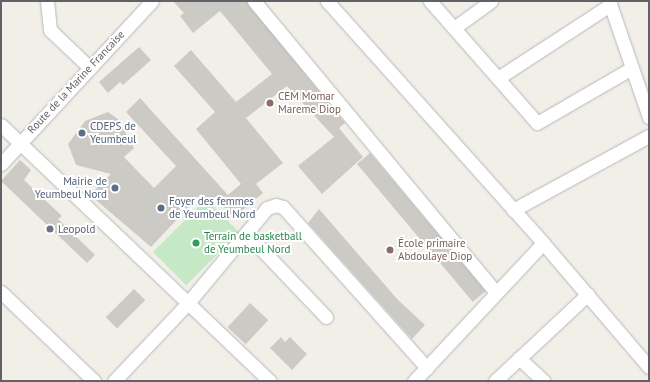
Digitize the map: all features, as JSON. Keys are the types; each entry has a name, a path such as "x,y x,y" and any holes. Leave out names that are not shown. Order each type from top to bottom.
{"street":[{"path":"46,1 50,30 90,68"},
{"name":"Route de la Marine Francaise","path":"1,164 152,1"},
{"path":"254,1 496,293"},
{"path":"327,1 588,294 649,367"},
{"path":"430,1 537,122 632,68"},
{"path":"454,28 491,1"},
{"path":"498,78 610,3 649,117"},
{"path":"1,125 18,145 270,381"},
{"path":"513,210 649,136"},
{"path":"114,381 187,304 267,208 276,205 283,207 427,368"},
{"path":"246,233 326,317"},
{"path":"414,381 543,243"},
{"path":"1,292 94,381"},
{"path":"495,381 588,294"},
{"path":"519,358 544,381"}],"green space":[{"name":"Terrain de basketball de Yeumbeul Nord","path":"206,199 239,232 186,285 153,252"}],"building":[{"path":"173,1 246,1 345,123 339,128 363,157 322,194 298,166 334,137 287,86 246,118 283,163 256,184 263,193 233,218 218,200 212,206 201,194 151,247 90,195 111,174 76,165 68,144 85,121 108,112 118,119 134,148 124,157 154,188 176,166 126,112 140,98 228,195 241,184 196,129 215,112 174,66 191,50 236,102 272,74 220,11 193,33 180,16 184,13"},
{"path":"139,47 151,60 123,85 120,82 108,93 99,82"},
{"path":"370,153 486,291 473,302 357,164"},
{"path":"20,160 31,170 24,180 62,216 58,219 95,255 87,263 1,181"},
{"path":"319,209 398,300 425,325 412,339 308,223"},
{"path":"134,289 145,300 117,329 106,317"},
{"path":"250,303 268,320 246,344 227,327"},
{"path":"281,337 285,342 290,337 307,354 292,370 270,348"}],"place":[{"name":"CEM Momar Mareme Diop","path":"270,103"},
{"name":"CDEPS de Yeumbeul","path":"82,133"},
{"name":"Mairie de Yeumbeul Nord","path":"115,188"},
{"name":"Foyer des femmes de Yeumbeul Nord","path":"161,208"},
{"name":"Leopold","path":"50,229"},
{"name":"Terrain de basketball de Yeumbeul Nord","path":"196,243"},
{"name":"École primaire Abdoulaye Diop","path":"390,250"}]}
